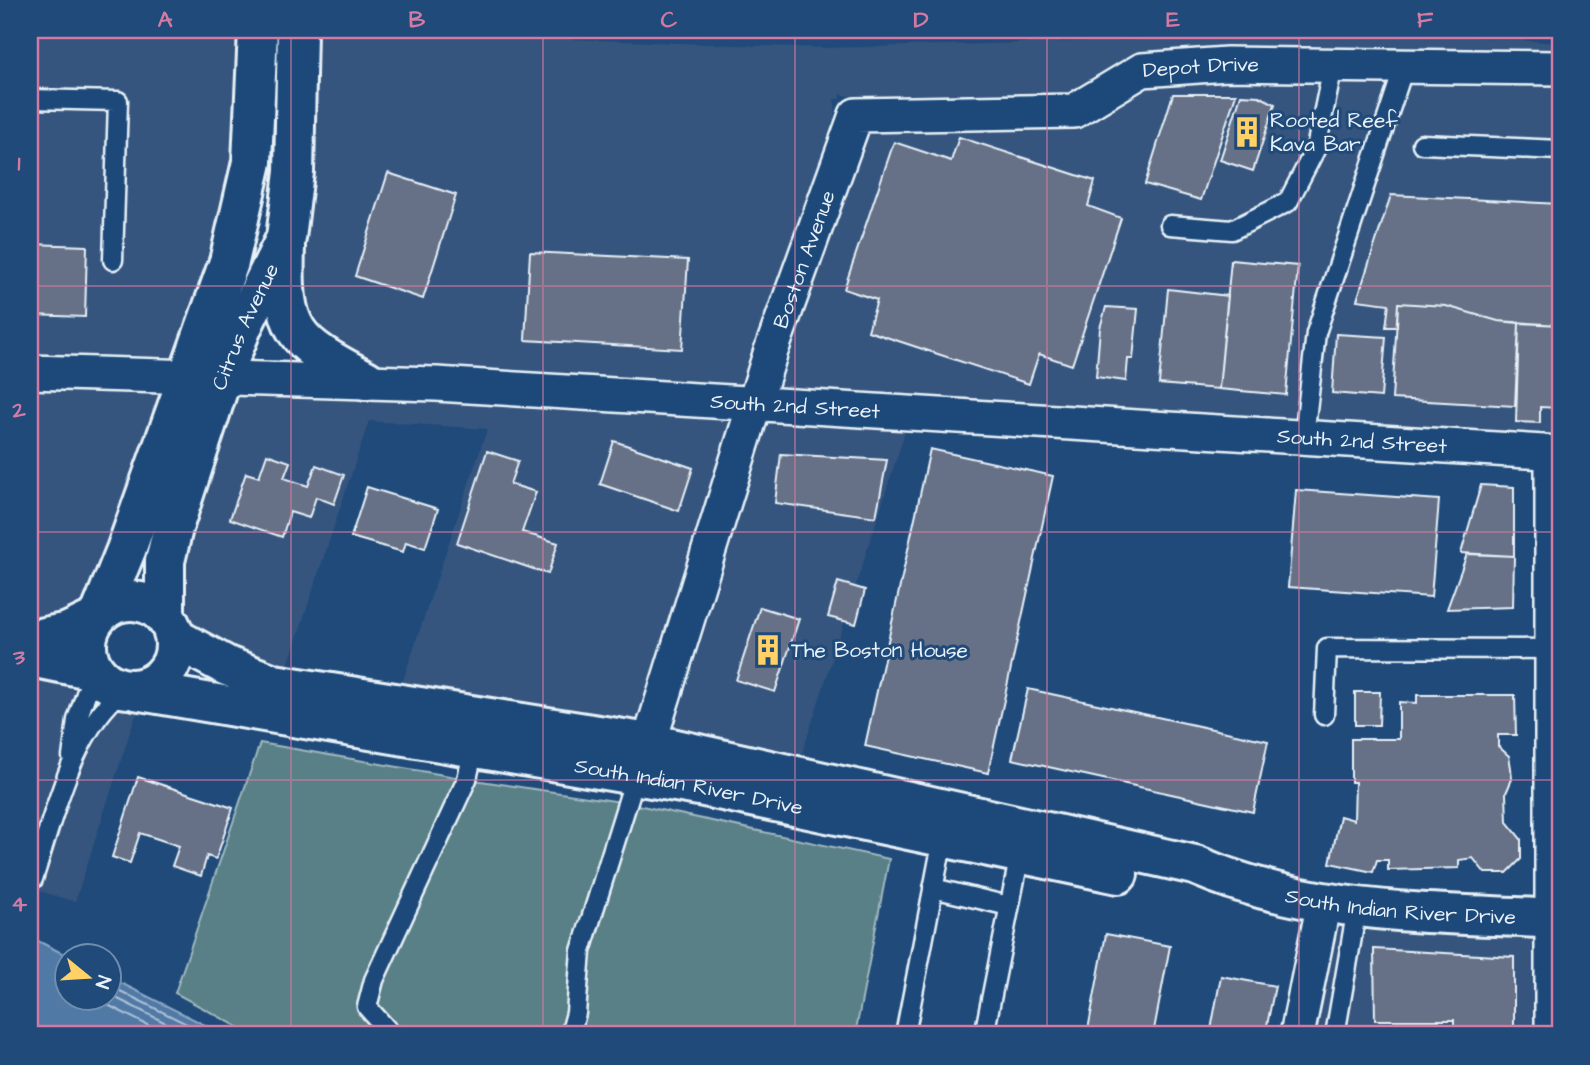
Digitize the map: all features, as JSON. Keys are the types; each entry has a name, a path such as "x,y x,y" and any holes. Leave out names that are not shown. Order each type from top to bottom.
{"street":[{"name":"Citrus Avenue","path":"170,627 164,581 170,539 242,211 257,108 258,30"},
{"name":"Citrus Avenue","path":"98,615 205,376 243,325 286,238 294,173 297,30"},
{"name":"Depot Drive","path":"856,115 1074,111 1142,69 1227,64 1560,68"},
{"name":"Boston Avenue","path":"643,760 771,351 856,115"},
{"path":"286,238 284,291 292,328 306,344 326,359 366,380"},
{"name":"South 2nd Street","path":"30,372 366,380 1556,453"},
{"path":"1552,1035 1556,919 1552,649 1556,453"},
{"path":"30,640 68,632 122,601 134,601 156,608 170,627 172,662 166,672 157,681 117,683 86,645 98,615"},
{"name":"South Indian River Drive","path":"170,627 227,666 274,684 643,760 1195,865 1241,885 1341,905 1556,919"},
{"name":"South Indian River Drive","path":"30,657 117,683 474,748 643,760 943,838 1191,889 1241,885"},
{"path":"1297,1035 1341,905"}],"lane":[{"path":"1170,225 1231,230 1289,202 1317,148 1333,66"},
{"path":"1304,437 1316,333 1404,66"},
{"path":"30,99 118,102 113,260"},
{"path":"1422,144 1560,150"},
{"path":"1324,715 1327,648 1552,649"},
{"path":"71,767 77,720 117,683"},
{"path":"33,879 71,767 117,683"},
{"path":"392,1035 367,1007 374,979 467,779 474,748"},
{"path":"570,1035 576,1013 581,951 643,760"},
{"path":"905,1035 943,838"},
{"path":"984,1035 1020,854"},
{"path":"933,888 1009,906"},
{"path":"1335,1035 1341,905"}],"shaded area":[{"path":"30,30 244,30 240,145 222,244 172,358 30,355"},
{"path":"314,30 824,48 1418,33 1560,43 1560,53 1226,49 1139,54 1068,96 855,98 841,94 840,99 834,99 836,111 743,388 380,365 340,347 305,305 300,289"},
{"path":"1229,80 1560,84 1560,438 779,390 866,129 1076,127 1149,85"},
{"path":"41,387 162,389 92,598 62,617 30,623 30,415"},
{"path":"239,387 373,396 386,401 388,396 733,419 638,726 400,689 487,429 369,421 286,671 190,628 175,604 184,545"},
{"path":"769,421 906,429 800,760 673,733"},
{"path":"30,675 110,702 146,704 135,717 75,902 30,888"},
{"path":"1336,919 1535,934 1534,1035 1315,1035"}],"green space":[{"path":"260,743 467,779 628,803 889,859 855,1035 253,1035 175,993"}],"water":[{"path":"30,937 52,948 52,1012 122,1012 122,984 225,1035 30,1035"}],"building":[{"path":"1173,94 1236,94 1201,200 1145,184"},
{"name":"Rooted Reef Kava Bar","path":"1241,95 1259,96 1275,104 1253,171 1220,160"},
{"path":"959,137 1095,181 1088,206 1121,218 1072,365 1039,354 1029,384 868,331 877,300 844,289 894,142 951,161"},
{"path":"388,173 456,195 423,299 355,276"},
{"path":"1391,195 1560,204 1560,325 1498,321 1446,306 1398,303 1397,327 1386,327 1389,304 1357,300"},
{"path":"30,244 87,246 85,317 30,315"},
{"path":"530,252 688,260 682,349 525,340"},
{"path":"1231,260 1298,266 1286,395 1219,389"},
{"path":"1168,289 1228,296 1219,389 1159,384"},
{"path":"1398,303 1446,306 1498,321 1519,323 1515,406 1392,399"},
{"path":"1106,307 1138,309 1133,359 1128,359 1126,381 1096,377 1100,328"},
{"path":"1519,323 1560,325 1560,408 1540,407 1540,423 1516,422"},
{"path":"1336,334 1386,337 1381,397 1332,393"},
{"path":"614,441 693,468 679,511 600,484"},
{"path":"930,449 1053,476 988,773 865,746"},
{"path":"487,451 518,461 510,484 536,492 522,532 558,543 548,574 457,543"},
{"path":"267,454 290,462 284,478 308,486 316,465 344,475 334,504 316,497 309,518 290,512 282,537 230,519 246,473 259,477"},
{"path":"781,454 887,460 876,517 775,503"},
{"path":"1481,485 1514,487 1514,556 1461,553"},
{"path":"367,487 438,509 425,548 406,542 403,552 351,537"},
{"path":"1296,490 1439,500 1431,597 1288,587"},
{"path":"1467,554 1514,556 1513,607 1447,609"},
{"path":"838,582 865,590 856,624 828,617"},
{"name":"The Boston House","path":"760,607 799,619 775,692 736,680"},
{"path":"1028,689 1268,741 1253,812 1012,759"},
{"path":"1355,692 1380,692 1379,725 1355,725"},
{"path":"1417,695 1515,695 1516,735 1498,735 1498,746 1509,756 1511,768 1512,779 1506,793 1507,822 1521,839 1521,859 1507,873 1485,873 1473,858 1459,860 1459,868 1388,870 1388,860 1377,860 1373,872 1330,863 1340,816 1354,820 1355,782 1351,782 1351,739 1399,739 1399,702 1417,703"},
{"path":"138,777 233,808 216,859 207,856 201,876 172,866 179,846 140,833 130,863 112,857"},
{"path":"1106,934 1170,946 1153,1035 1087,1035"},
{"path":"1374,949 1514,957 1514,1035 1454,1035 1454,1020 1375,1020"},
{"path":"1221,976 1275,986 1265,1035 1210,1035"}],"place":[{"name":"Rooted Reef Kava Bar","path":"1247,132"},
{"name":"The Boston House","path":"768,650"}]}
